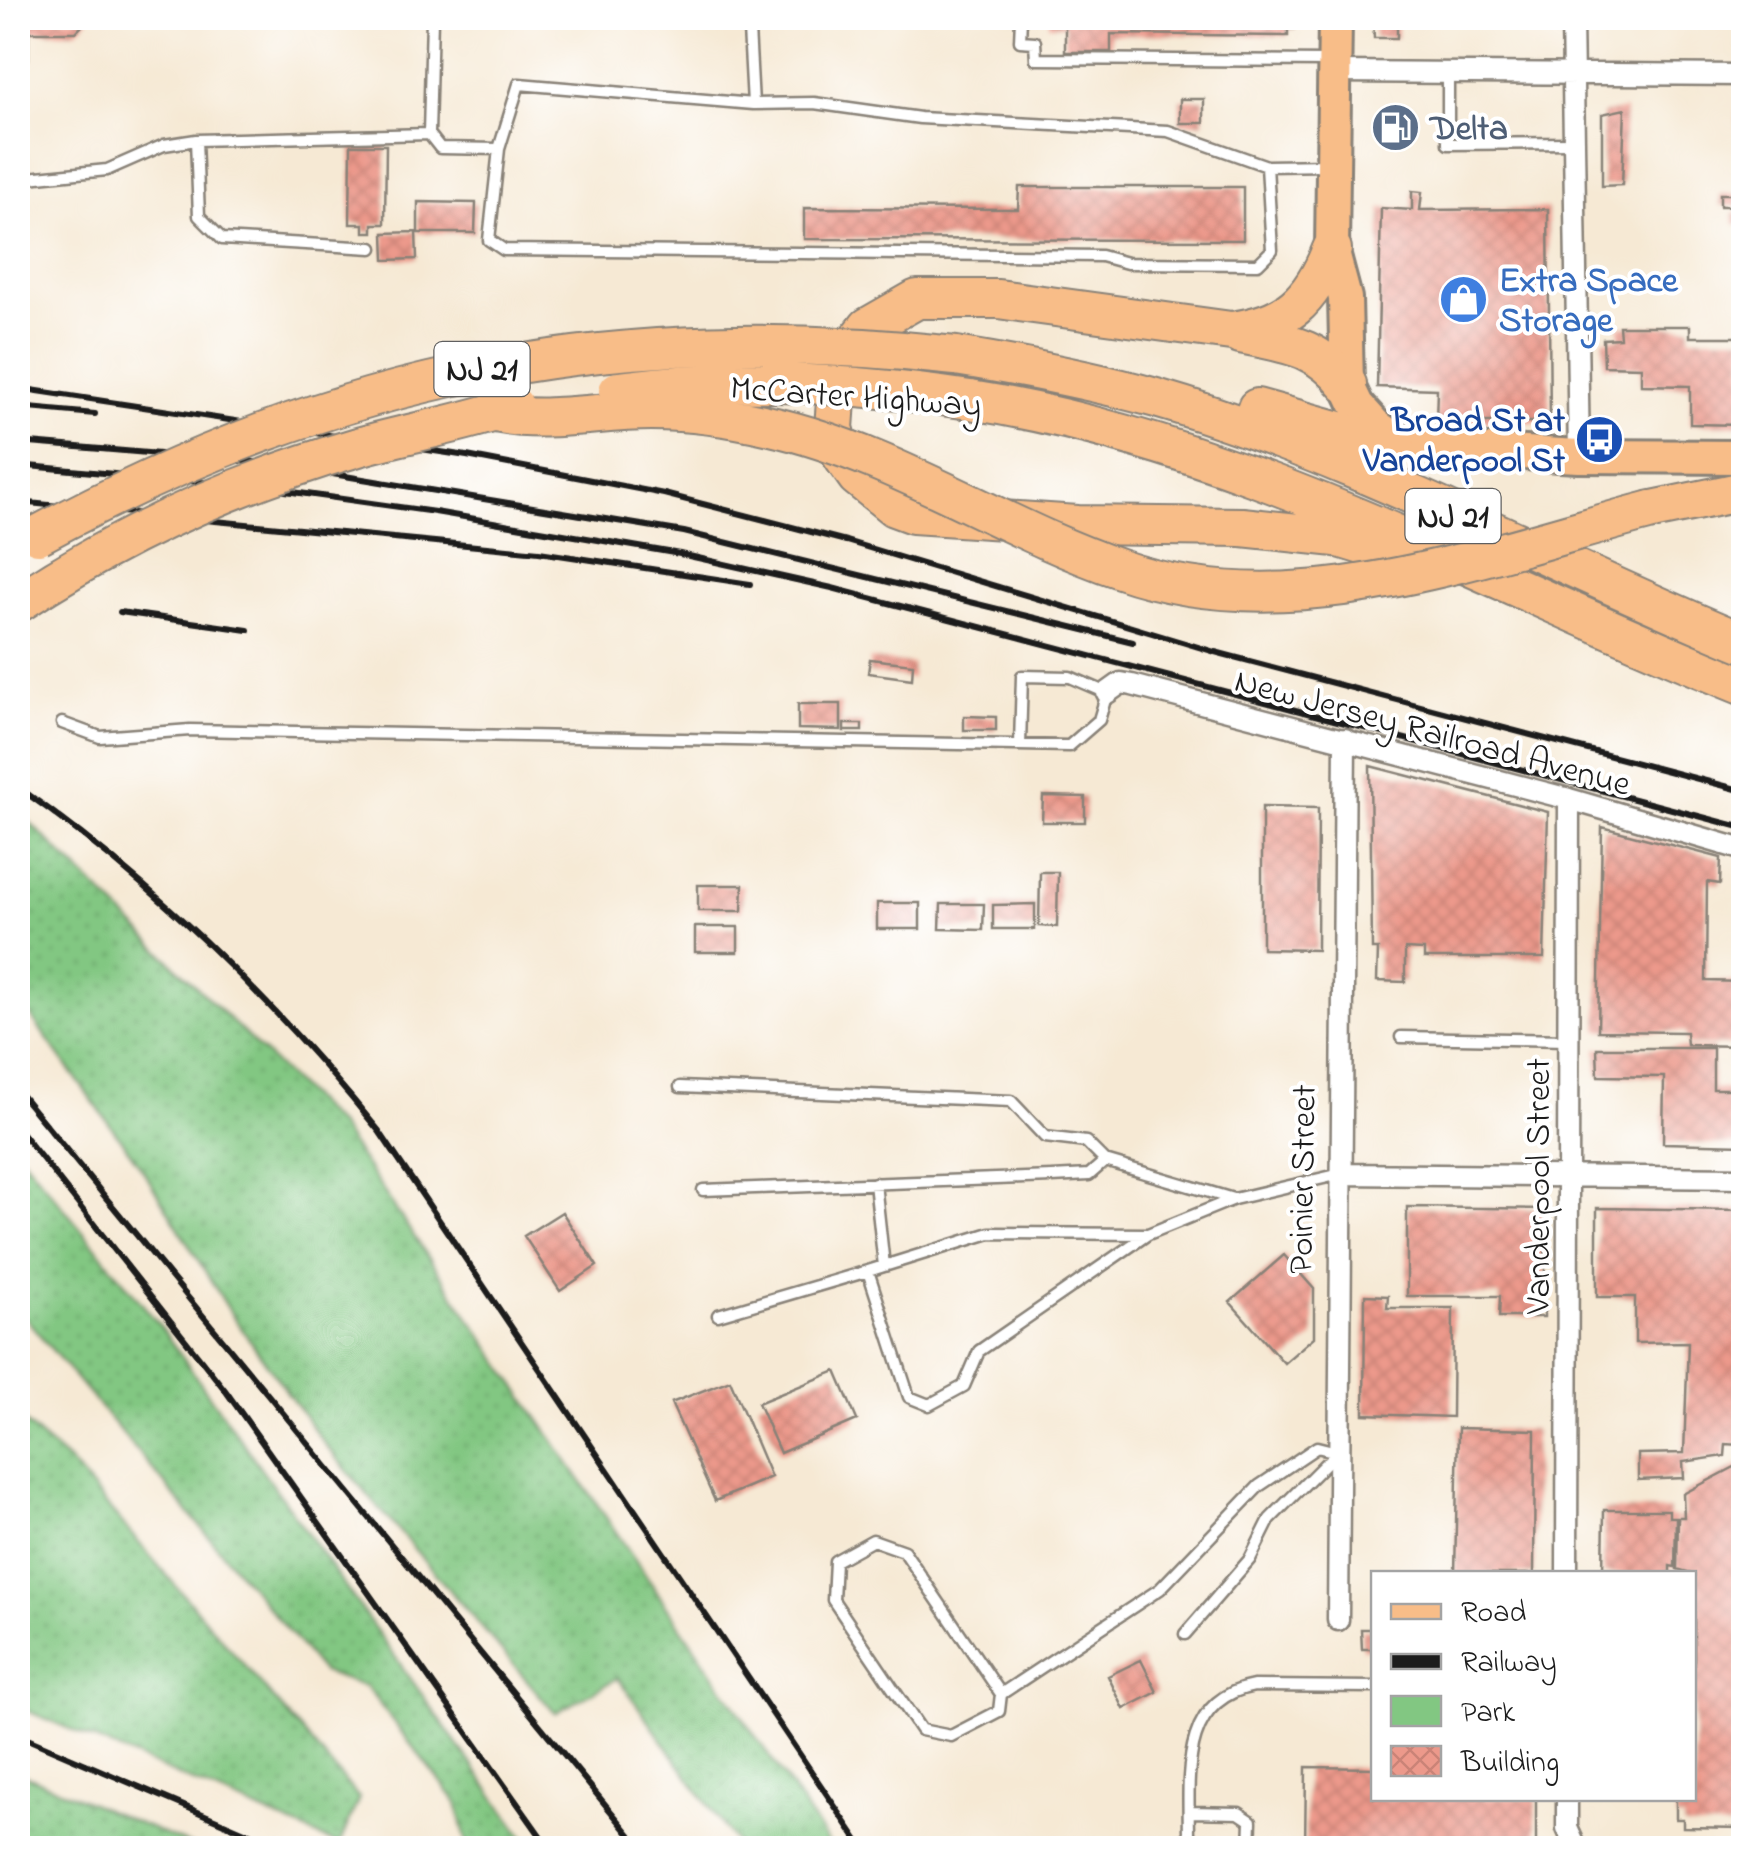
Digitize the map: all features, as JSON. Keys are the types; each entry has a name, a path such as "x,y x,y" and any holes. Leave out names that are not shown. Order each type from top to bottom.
{"highway":[{"path":"1231,331 1264,326 1290,313 1322,274 1332,249"},
{"path":"1347,384 1328,360 1307,349 1231,331 998,300 917,299 868,327 851,349 838,372 834,428 842,456 857,478 894,507 912,514 1078,525 1242,527 1336,537 1372,548 1426,546"},
{"name":"McCarter Highway","path":"24,540 200,454 358,398 456,373 627,349 813,344 956,356 1158,399 1286,444 1744,643"},
{"name":"McCarter Highway","path":"18,603 71,568 161,521 258,480 356,448 526,402 667,386 808,385 970,400 1056,415 1152,440 1426,546 1744,686"},
{"path":"1158,399 1242,404 1379,442 1395,439"},
{"path":"494,413 532,421 649,411 716,415 772,426 830,442 1123,571 1229,589 1344,587 1652,510 1744,492"}],"main road":[{"path":"1335,18 1332,249 1346,298 1347,384 1357,405 1395,439 1451,449 1579,456 1744,457"}],"street":[{"path":"1572,18 1579,456"},
{"path":"1335,67 1448,73 1744,75"},
{"name":"New Jersey Railroad Avenue","path":"1106,693 1121,683 1569,799 1744,850"},
{"name":"Poinier Street","path":"1338,1620 1345,740"},
{"name":"Vanderpool Street","path":"1567,1571 1569,799"},
{"path":"1341,1174 1744,1178"},
{"path":"1567,1801 1568,1834 1576,1848"}],"lane":[{"path":"432,18 429,134 440,148 499,149"},
{"path":"753,104 749,29 757,18"},
{"path":"1020,18 1020,41 1036,42 1036,59 1335,67"},
{"path":"1448,73 1448,144 1573,143"},
{"path":"1266,166 1272,250 1258,264 1127,263 1100,256 504,250 489,240 499,149 519,84 753,104 814,103 920,118 1168,131 1266,166 1333,165"},
{"path":"18,179 107,170 164,145 196,140 429,134"},
{"path":"196,140 198,216 222,238 372,248"},
{"path":"62,723 100,737 190,730 1070,746 1099,720 1106,693 1070,678 1022,676 1020,745"},
{"path":"1401,1037 1570,1040"},
{"path":"680,1086 1011,1101 1046,1138 1086,1142 1105,1161 1234,1200"},
{"path":"702,1190 1089,1175 1105,1161"},
{"path":"868,1270 909,1397 929,1405 964,1386 978,1350 1148,1234 1234,1200 1341,1174"},
{"path":"875,1183 884,1266"},
{"path":"718,1316 990,1233 1148,1234"},
{"path":"1001,1694 904,1551 872,1540 835,1561 833,1600 922,1730 951,1736 998,1710 1001,1694 1160,1589 1259,1486 1317,1447 1337,1452"},
{"path":"1185,1634 1250,1559 1270,1519 1337,1452"},
{"path":"1190,1848 1190,1748 1204,1714 1240,1688 1371,1687"},
{"path":"1190,1812 1238,1813 1251,1821 1250,1848"}],"green space":[{"path":"18,811 340,1128 832,1848 739,1848 618,1678 555,1713 325,1445 234,1318 141,1167 18,999"},
{"path":"18,1152 157,1322 531,1848 468,1848 457,1803 366,1687 322,1672 18,1309"},
{"path":"18,1417 69,1462 359,1798 339,1845 18,1707"},
{"path":"18,1772 196,1848 18,1848"}],"building":[{"path":"18,18 90,18 76,32 29,32 29,59 18,59"},
{"path":"1049,18 1295,18 1295,29 1288,29 1288,36 1111,34 1111,52 1065,52 1065,25 1049,25"},
{"path":"1373,18 1397,18 1397,38 1374,38"},
{"path":"1180,99 1204,99 1204,123 1180,123"},
{"path":"1625,109 1622,185 1602,186 1602,114"},
{"path":"1736,111 1744,111 1744,156 1736,156"},
{"path":"351,145 386,145 385,224 373,224 373,232 364,232 364,224 350,224"},
{"path":"1019,187 1243,187 1243,240 804,239 804,208 1018,209"},
{"name":"Extra Space Storage","path":"1412,191 1422,192 1420,210 1548,209 1550,422 1436,422 1437,389 1377,387 1381,208 1412,210"},
{"path":"1720,194 1744,194 1744,206 1720,206"},
{"path":"418,202 476,203 475,233 418,233"},
{"path":"1734,212 1744,212 1744,224 1734,224"},
{"path":"416,232 417,259 385,260 384,233"},
{"path":"1619,326 1690,326 1690,337 1744,337 1744,425 1690,424 1690,386 1641,385 1641,367 1604,366 1603,339 1620,338"},
{"path":"870,659 913,664 912,679 868,673"},
{"path":"798,704 841,704 841,730 798,729"},
{"path":"964,716 996,717 996,730 964,730"},
{"path":"844,724 862,724 862,731 844,731"},
{"path":"1370,766 1548,812 1544,958 1424,958 1424,950 1405,949 1405,982 1377,981 1378,949 1372,949"},
{"path":"1043,796 1085,797 1085,822 1042,822"},
{"path":"1262,807 1318,808 1317,950 1262,949"},
{"path":"1602,827 1721,858 1720,884 1707,882 1706,981 1744,982 1744,1046 1687,1045 1686,1032 1598,1031"},
{"path":"1040,872 1058,872 1057,927 1039,926"},
{"path":"698,885 743,885 742,911 698,911"},
{"path":"877,903 920,903 920,929 877,929"},
{"path":"941,904 984,904 983,930 940,929"},
{"path":"1035,904 1035,929 993,929 993,905"},
{"path":"695,927 738,927 738,952 695,952"},
{"path":"1597,1048 1713,1048 1713,1089 1744,1089 1744,1145 1663,1143 1664,1077 1598,1076"},
{"path":"1407,1207 1546,1209 1544,1317 1499,1317 1500,1296 1407,1296"},
{"path":"1597,1208 1744,1210 1741,1445 1726,1444 1725,1456 1683,1462 1684,1478 1638,1480 1638,1454 1684,1453 1688,1342 1635,1343 1635,1297 1597,1297"},
{"path":"562,1212 597,1266 560,1291 524,1236"},
{"path":"1284,1255 1314,1289 1314,1337 1284,1363 1230,1302"},
{"path":"1365,1295 1388,1296 1387,1308 1453,1308 1452,1417 1364,1414"},
{"path":"836,1371 857,1420 780,1453 758,1403"},
{"path":"730,1380 771,1477 715,1501 671,1403"},
{"path":"1458,1428 1535,1430 1534,1571 1455,1571"},
{"path":"1744,1462 1744,1828 1683,1827 1683,1819 1676,1819 1676,1801 1696,1801 1696,1571 1677,1569 1678,1517 1684,1517 1683,1494"},
{"path":"1604,1510 1669,1510 1669,1517 1676,1517 1675,1567 1670,1566 1670,1571 1603,1571"},
{"path":"1361,1629 1371,1629 1371,1649 1362,1649"},
{"path":"1141,1660 1157,1692 1124,1709 1108,1676"},
{"path":"1306,1767 1371,1768 1371,1801 1536,1801 1536,1848 1305,1848"}],"railway":[{"path":"18,388 467,456 664,494 846,541 1215,652 1744,791"},
{"path":"18,407 95,414"},
{"path":"18,442 266,463 684,532 1133,642"},
{"path":"18,465 264,488 435,512 680,554 832,588 1744,828"},
{"path":"18,502 539,552 750,584"},
{"path":"120,612 248,630"},
{"path":"18,787 118,863 210,946 255,990 379,1131 863,1848"},
{"path":"18,1091 641,1848"},
{"path":"18,1128 225,1390 549,1848"},
{"path":"18,1735 282,1848"}],"place":[{"name":"Delta","path":"1395,127"},
{"name":"Extra Space Storage","path":"1464,299"},
{"name":"Broad St at Vanderpool St","path":"1600,439"}]}
